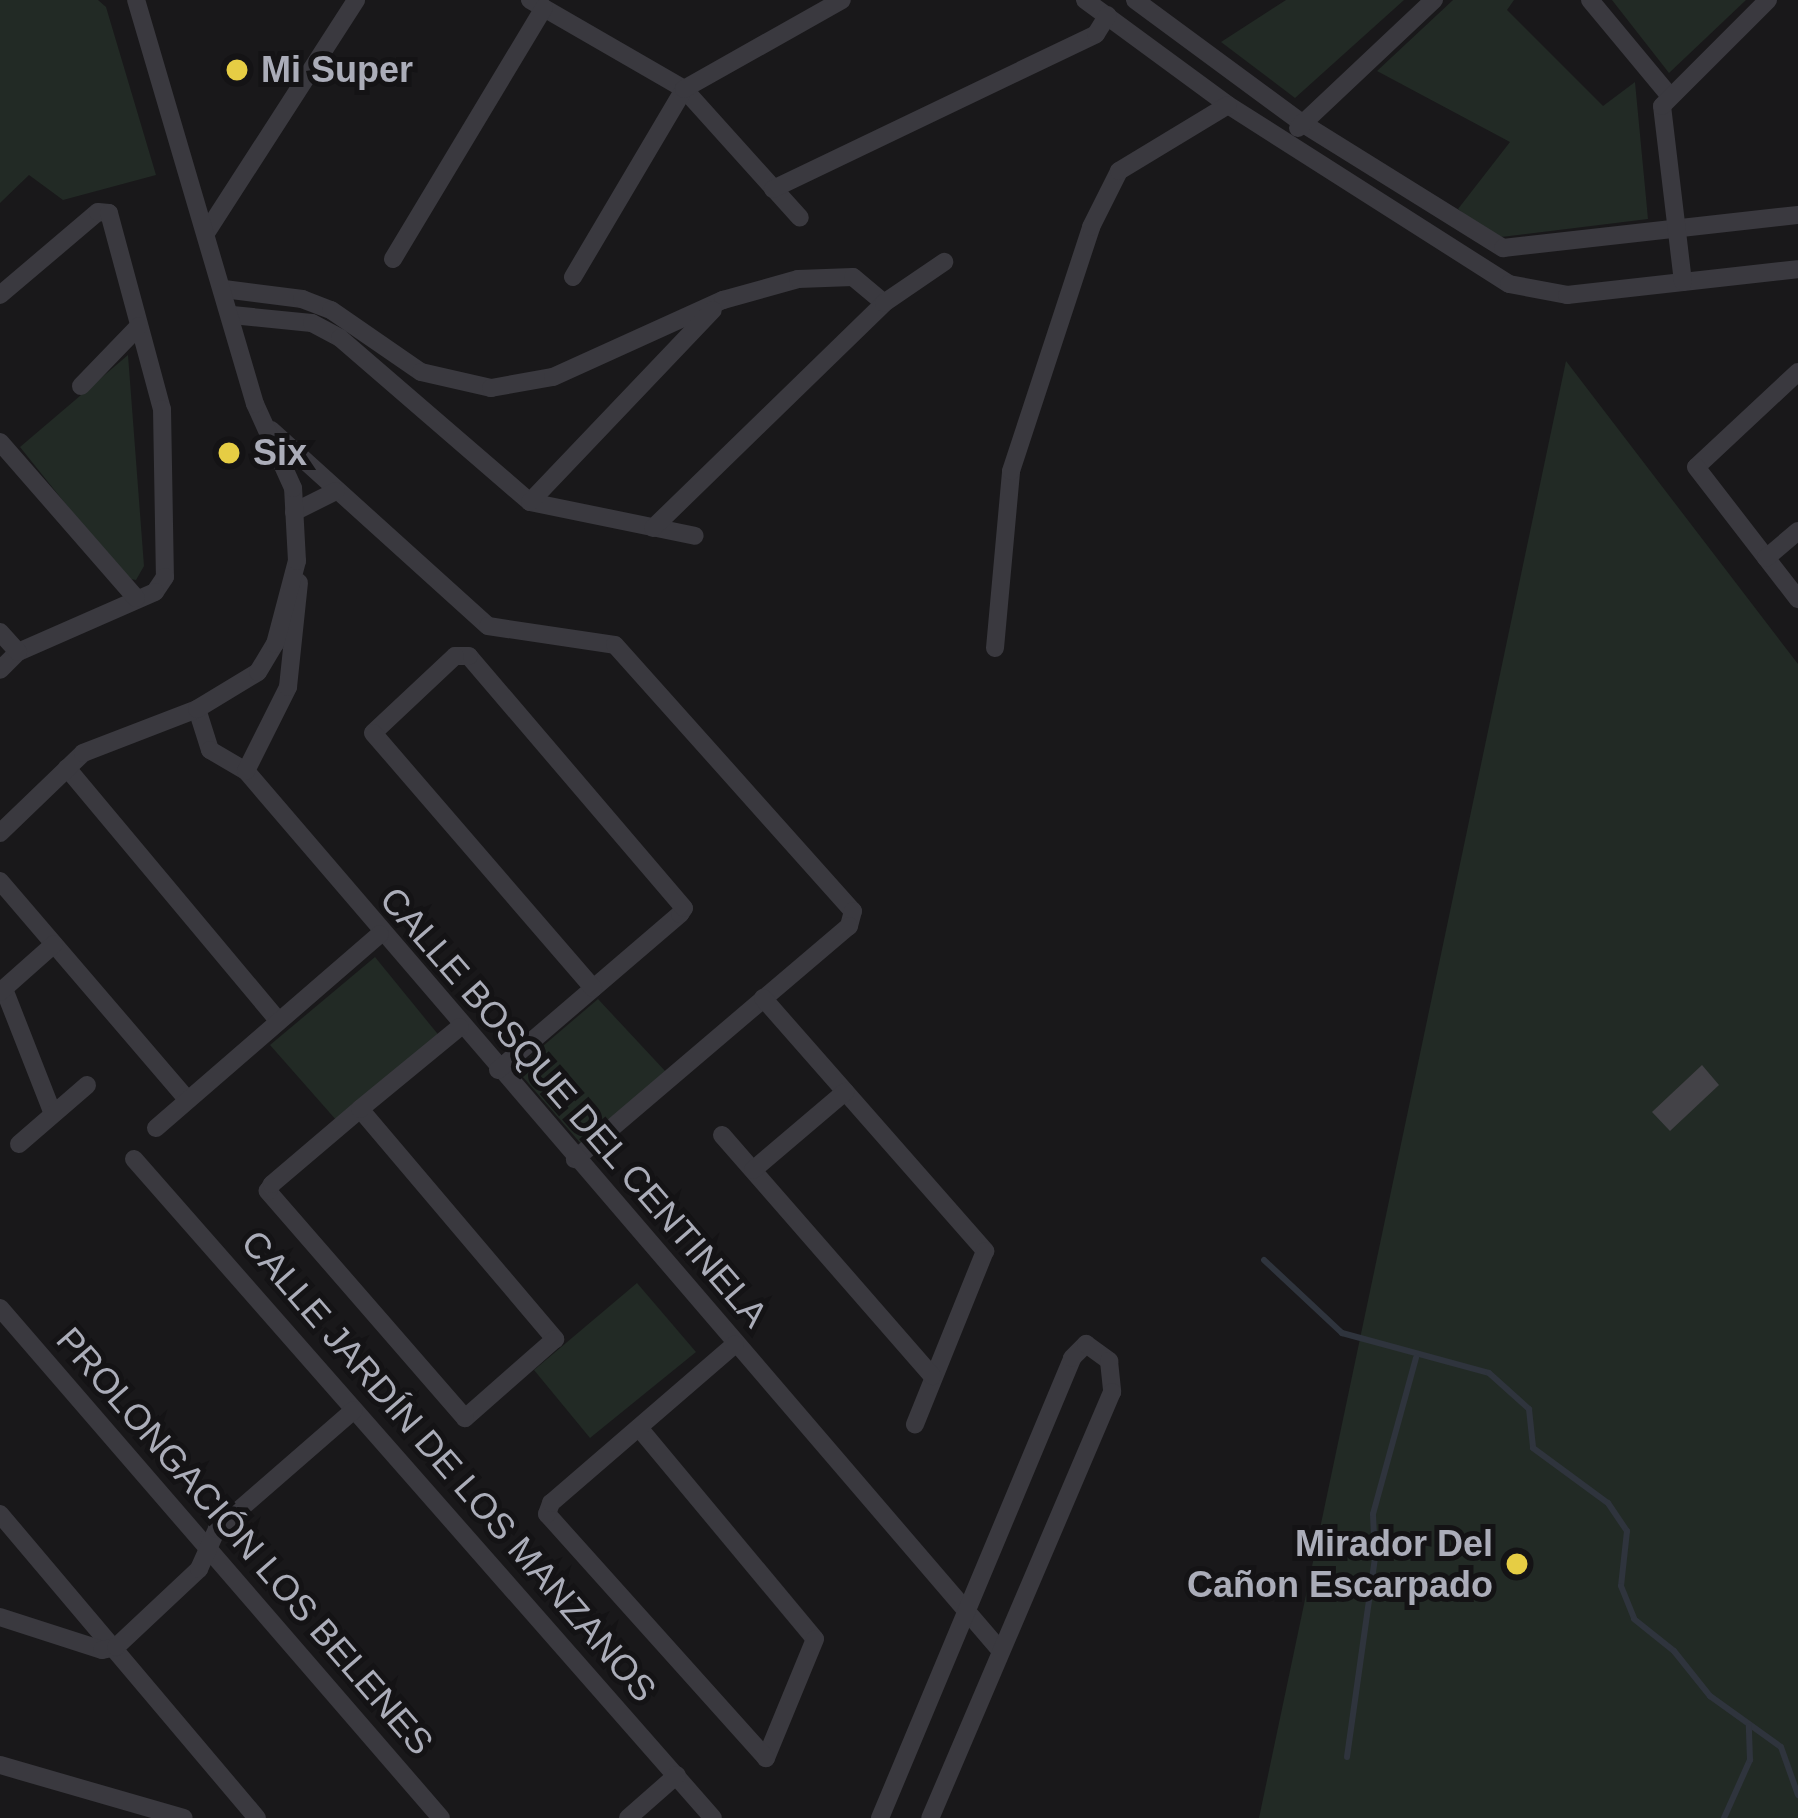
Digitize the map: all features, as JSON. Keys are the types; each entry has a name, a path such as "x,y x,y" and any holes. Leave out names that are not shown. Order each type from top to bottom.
{"street":[{"path":"136,0 256,404 271,430 294,512 301,614 288,687 246,771"},
{"path":"206,233 356,0"},
{"path":"573,277 684,89 842,0"},
{"path":"1085,0 1228,105 1509,284 1567,295 1798,269"},
{"path":"1135,0 1302,123 1462,228 1519,250 1798,215"},
{"path":"1286,142 1434,0"},
{"path":"1590,0 1668,94"},
{"path":"1683,282 1661,123 1668,94 1768,0"},
{"path":"393,259 537,4 684,89 800,218"},
{"path":"773,189 1096,34 1108,15"},
{"path":"995,648 1011,471 1091,227 1119,171 1228,105"},
{"path":"0,295 104,209 162,409 165,577 155,592 18,652 0,670"},
{"path":"1509,284 1519,250"},
{"path":"653,528 884,304 944,262"},
{"path":"224,289 332,310 421,372 491,388 520,386 723,300 798,279 853,277 884,304"},
{"path":"530,502 723,300"},
{"path":"232,315 312,323 404,392 530,502 695,536"},
{"path":"81,386 139,326"},
{"path":"404,392 421,372"},
{"path":"1798,372 1696,466 1798,599"},
{"path":"271,430 488,626 615,645 853,911 849,926 575,1159"},
{"path":"0,442 136,598"},
{"path":"294,512 336,491"},
{"path":"1766,558 1798,531"},
{"path":"0,833 82,753 197,709 258,671 275,644 297,562"},
{"path":"0,632 18,652"},
{"path":"498,1070 680,914 682,902 462,654 373,733 593,988"},
{"path":"258,671 288,687"},
{"name":"CALLE BOSQUE DEL CENTINELA","path":"197,709 210,750 246,771 380,934 1000,1650"},
{"path":"67,768 278,1020"},
{"path":"0,881 185,1097"},
{"path":"156,1128 185,1097 380,934"},
{"path":"53,1114 2,990 54,944"},
{"path":"763,998 986,1251 915,1424"},
{"path":"360,1109 555,1340 465,1418 268,1191 360,1109 460,1027"},
{"path":"19,1144 87,1085"},
{"path":"753,1170 845,1092"},
{"path":"722,1135 932,1376"},
{"name":"CALLE JARDÍN DE LOS MANZANOS","path":"134,1159 713,1818"},
{"name":"PROLONGACIÓN LOS BELENES","path":"0,1308 441,1818"},
{"path":"640,1429 814,1640 766,1758 547,1514 640,1429 735,1344"},
{"path":"880,1818 1072,1358 1086,1344 1109,1361 1112,1392 929,1818"},
{"path":"2,1623 102,1650 116,1647 200,1569 217,1529 354,1410"},
{"path":"0,1514 257,1818"},
{"path":"0,1765 184,1818"},
{"path":"628,1818 677,1775"}],"shaded area":[{"path":"0,0 98,0 106,7 156,175 63,200 29,175 0,203"},
{"path":"1286,0 1404,0 1295,98 1221,42"},
{"path":"1453,0 1514,0 1507,10 1603,106 1635,82 1648,219 1493,238 1458,209 1510,142 1377,71"},
{"path":"1612,0 1746,0 1669,73"},
{"path":"128,355 144,566 136,580 125,578 20,447"},
{"path":"1566,361 1798,664 1798,1818 1259,1818"},
{"path":"375,957 441,1038 337,1121 270,1045"},
{"path":"598,999 667,1073 582,1145 516,1069"},
{"path":"637,1283 696,1352 590,1438 534,1370"}],"building":[{"path":"1702,1065 1719,1085 1670,1131 1652,1112"}],"waterway":[{"path":"1264,1260 1342,1333 1489,1373 1529,1409 1533,1448 1608,1503 1627,1531 1621,1586 1634,1619 1674,1651 1710,1696 1781,1747 1798,1795"},
{"path":"1347,1757 1375,1557 1373,1514 1416,1358"},
{"path":"1724,1818 1750,1760 1749,1726"}],"place":[{"name":"Mi Super","path":"237,70"},
{"name":"Six","path":"229,453"},
{"name":"Mirador Del Cañon Escarpado","path":"1517,1564"}]}
